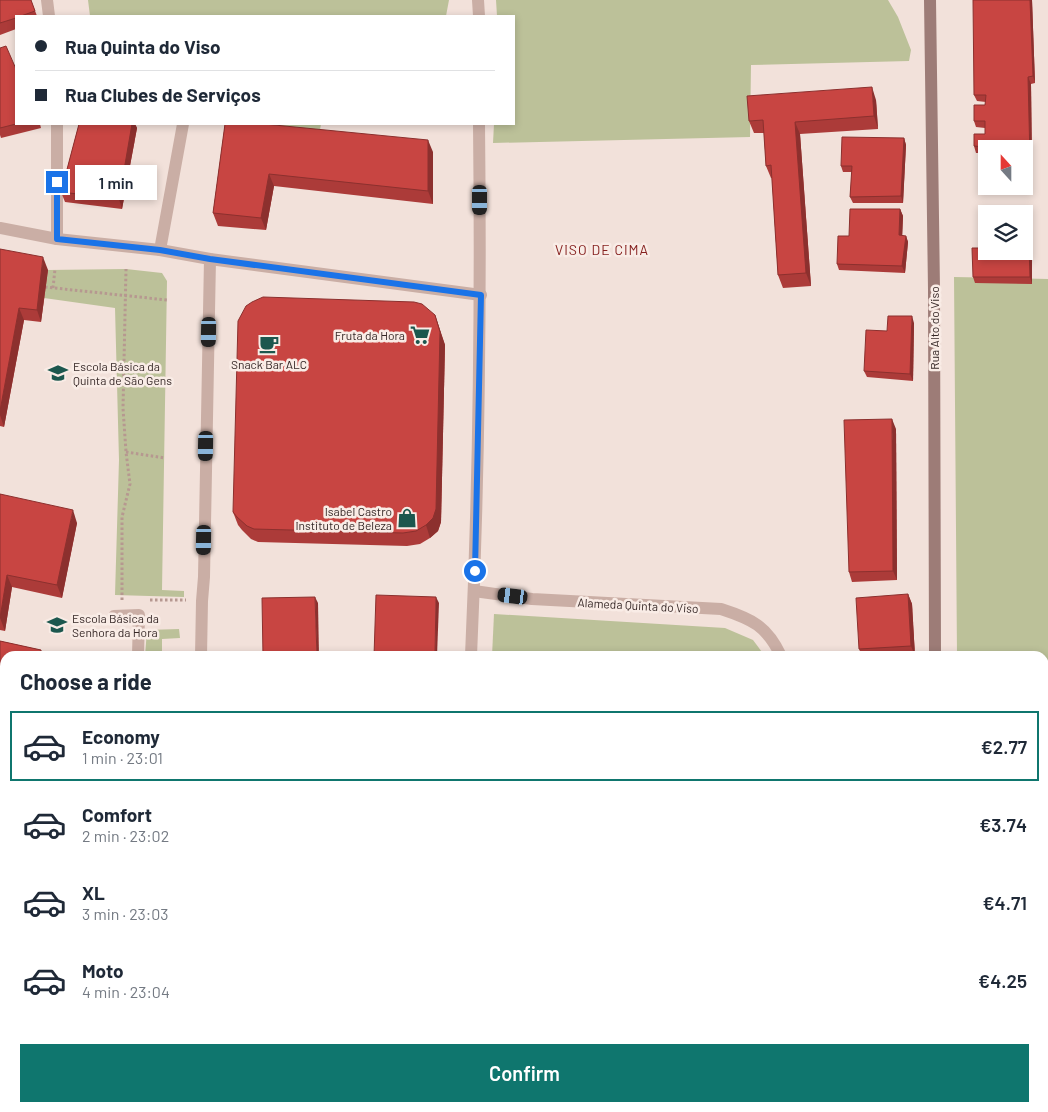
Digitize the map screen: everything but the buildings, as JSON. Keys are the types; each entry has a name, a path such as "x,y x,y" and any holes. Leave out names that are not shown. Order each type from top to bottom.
{"main road":[{"name":"Rua Alto do Viso","path":"930,0 934,290 935,651"}],"street":[{"path":"47,0 49,15"},
{"path":"478,0 479,15"},
{"path":"57,239 58,125"},
{"path":"160,250 183,125"},
{"path":"471,651 481,295 479,125"},
{"path":"0,228 57,239 160,250 210,259 481,295"},
{"path":"201,651 210,259"},
{"name":"Alameda Quinta do Viso","path":"474,591 532,598 721,610 750,619 774,640 780,651"},
{"path":"114,616 139,615 138,651"}],"path":[{"path":"53,288 55,269"},
{"path":"122,600 122,517 130,484 123,408 126,269"},
{"path":"46,287 167,300"},
{"path":"126,452 165,458"}],"green space":[{"path":"88,0 449,0 446,15 90,15"},
{"path":"496,0 888,0 898,17 911,50 909,61 751,65 750,137 493,143 494,125 515,125 515,15 497,15"},
{"path":"269,125 321,125 320,130"},
{"path":"126,269 162,273 167,281 162,590 184,591 184,597 115,595 119,460 115,308 44,298 48,270"},
{"path":"954,277 1048,279 1048,651 957,651"},
{"path":"494,614 725,628 753,640 761,651 492,651"},
{"path":"179,629 180,638 162,639 162,651 145,651 147,630"}],"place":[{"name":"Fruta da Hora","path":"420,335"},
{"name":"Snack Bar ALC","path":"269,344"},
{"name":"Escola Básica da Quinta de São Gens","path":"58,373"},
{"name":"Isabel Castro Instituto de Beleza","path":"407,518"},
{"name":"Escola Básica da Senhora da Hora","path":"57,625"}],"district":[{"name":"VISO DE CIMA","path":"602,249"}],"route":[{"path":"57,182 57,239 160,250 210,259 481,295 475,571"}]}
